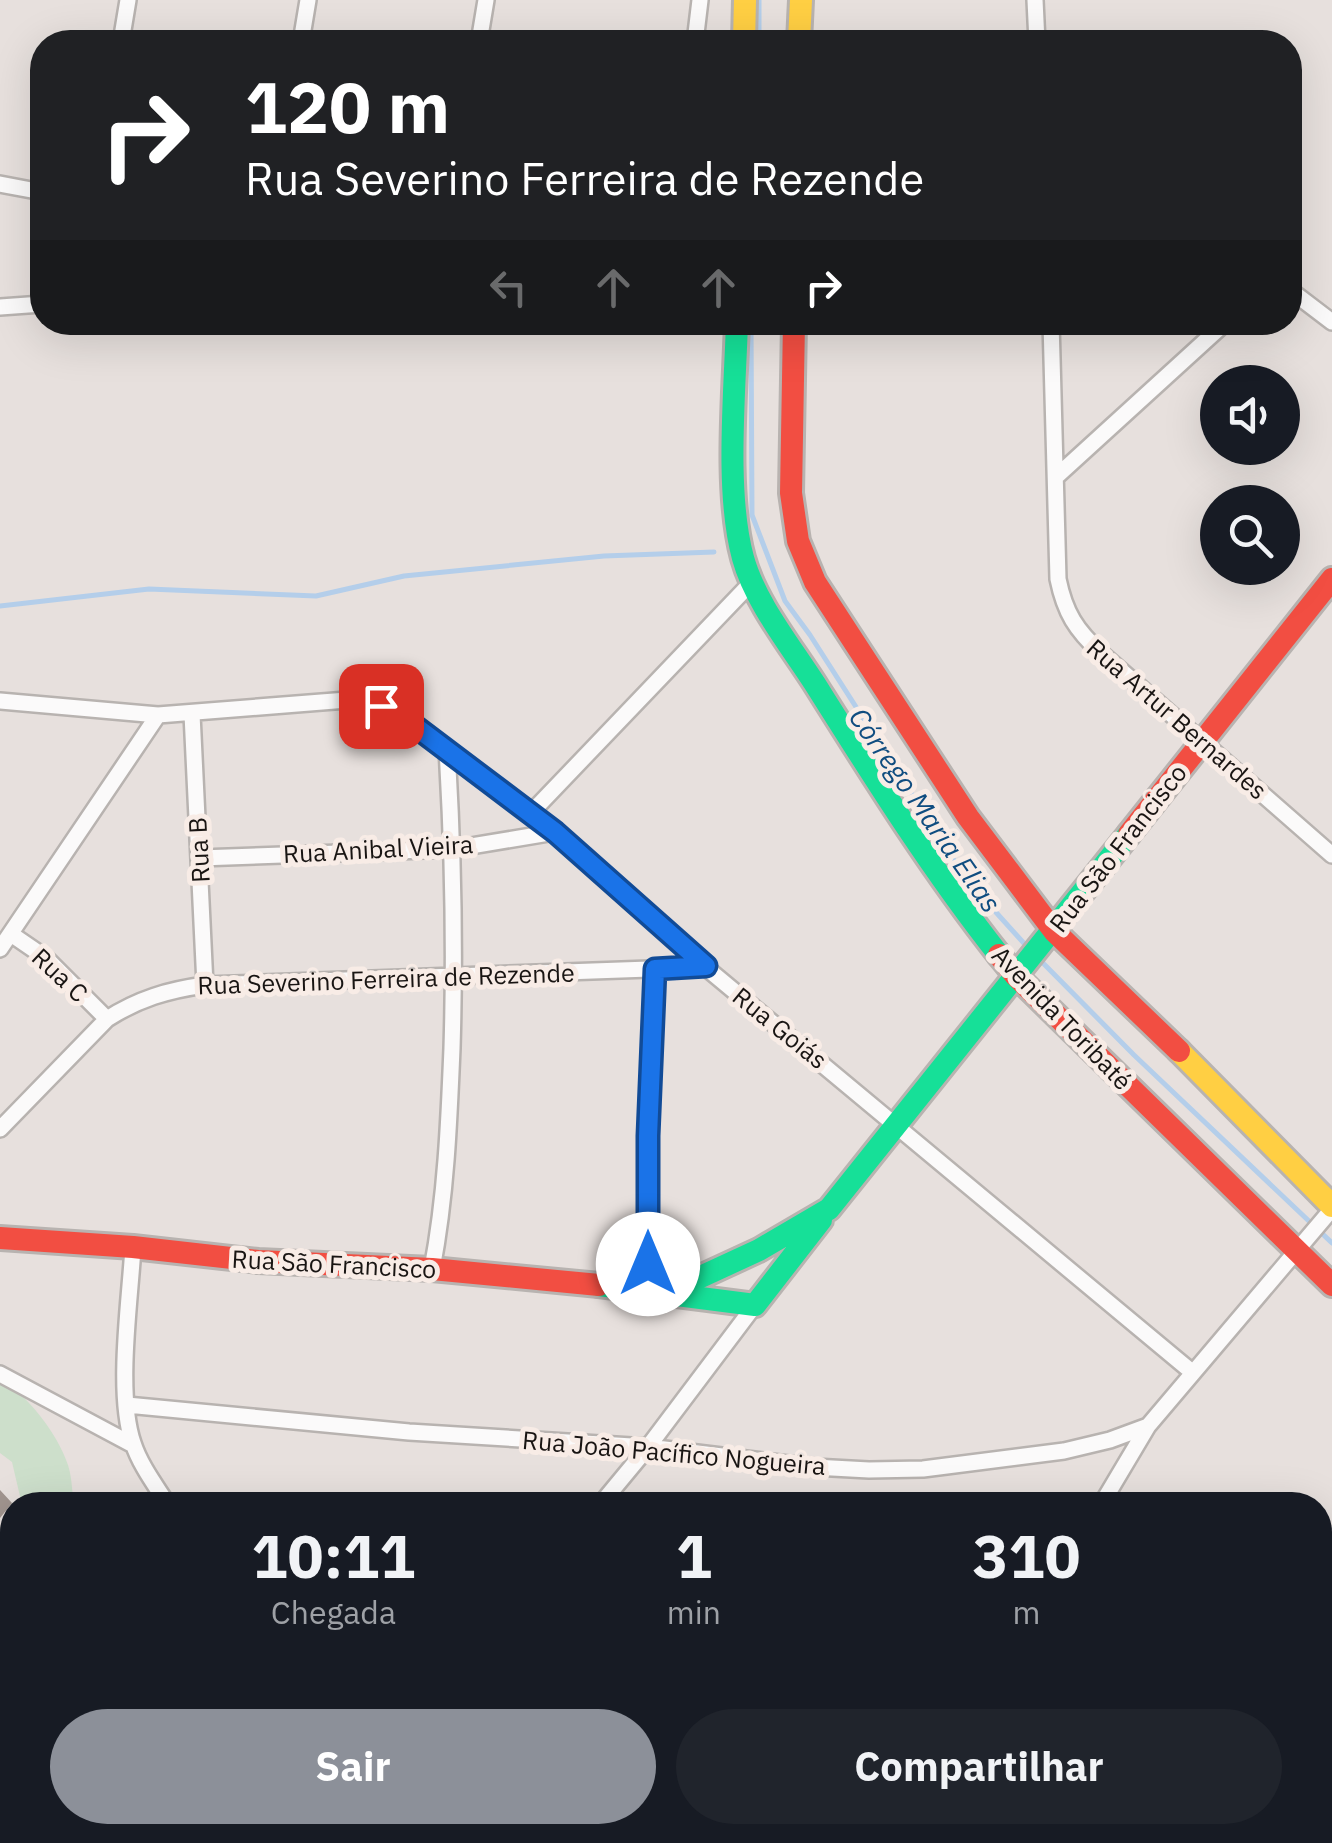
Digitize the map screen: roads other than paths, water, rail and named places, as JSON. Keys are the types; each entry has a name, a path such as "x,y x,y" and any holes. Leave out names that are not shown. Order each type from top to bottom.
{"street":[{"path":"123,30 128,0"},
{"path":"303,30 308,0"},
{"path":"481,30 486,0"},
{"path":"696,30 700,0"},
{"path":"744,30 745,0"},
{"path":"799,30 800,0"},
{"path":"1035,0 1036,30"},
{"path":"0,184 30,190"},
{"path":"1302,299 1332,322"},
{"path":"0,306 30,305"},
{"name":"Avenida Toribaté","path":"737,335 736,528 744,563 752,582 906,828 964,912 1332,1284"},
{"path":"794,335 792,493 798,541 816,582 1050,936 1236,1106 1330,1210 1148,1426 1110,1492"},
{"name":"Rua Artur Bernardes","path":"1052,335 1058,578 1068,617 1077,630 1331,851"},
{"path":"1057,476 1212,335"},
{"name":"Rua São Francisco","path":"659,1292 759,1250 829,1209 1332,579"},
{"path":"529,815 752,582"},
{"name":"Rua Goiás","path":"6,702 158,715 348,700 381,706 408,721 555,832 706,966 1192,1372"},
{"path":"0,720 6,702"},
{"name":"Rua B","path":"192,714 204,986"},
{"path":"0,949 158,715"},
{"path":"432,1268 447,1157 454,974 454,848 447,750"},
{"name":"Rua Anibal Vieira","path":"200,858 454,848 555,832"},
{"name":"Rua C","path":"11,934 46,958 106,1019"},
{"name":"Rua Severino Ferreira de Rezende","path":"0,1129 106,1019 167,990 454,974 706,966"},
{"path":"655,969 646,1238 659,1292"},
{"path":"611,1492 829,1209"},
{"name":"Rua São Francisco","path":"0,1238 258,1261 432,1268 755,1305"},
{"path":"134,1247 127,1405 134,1445 164,1492"},
{"path":"0,1374 134,1445"},
{"name":"Rua João Pacífico Nogueira","path":"127,1405 410,1432 648,1447 814,1467 924,1469 1064,1451 1148,1426"}],"waterway":[{"name":"Córrego Maria Elias","path":"759,0 759,30"},
{"name":"Córrego Maria Elias","path":"751,335 752,515 785,601 966,879 1030,950"},
{"path":"0,606 149,589 316,596 404,576 604,556 714,552"},
{"name":"Córrego Maria Elias","path":"1038,958 1332,1243"}]}
